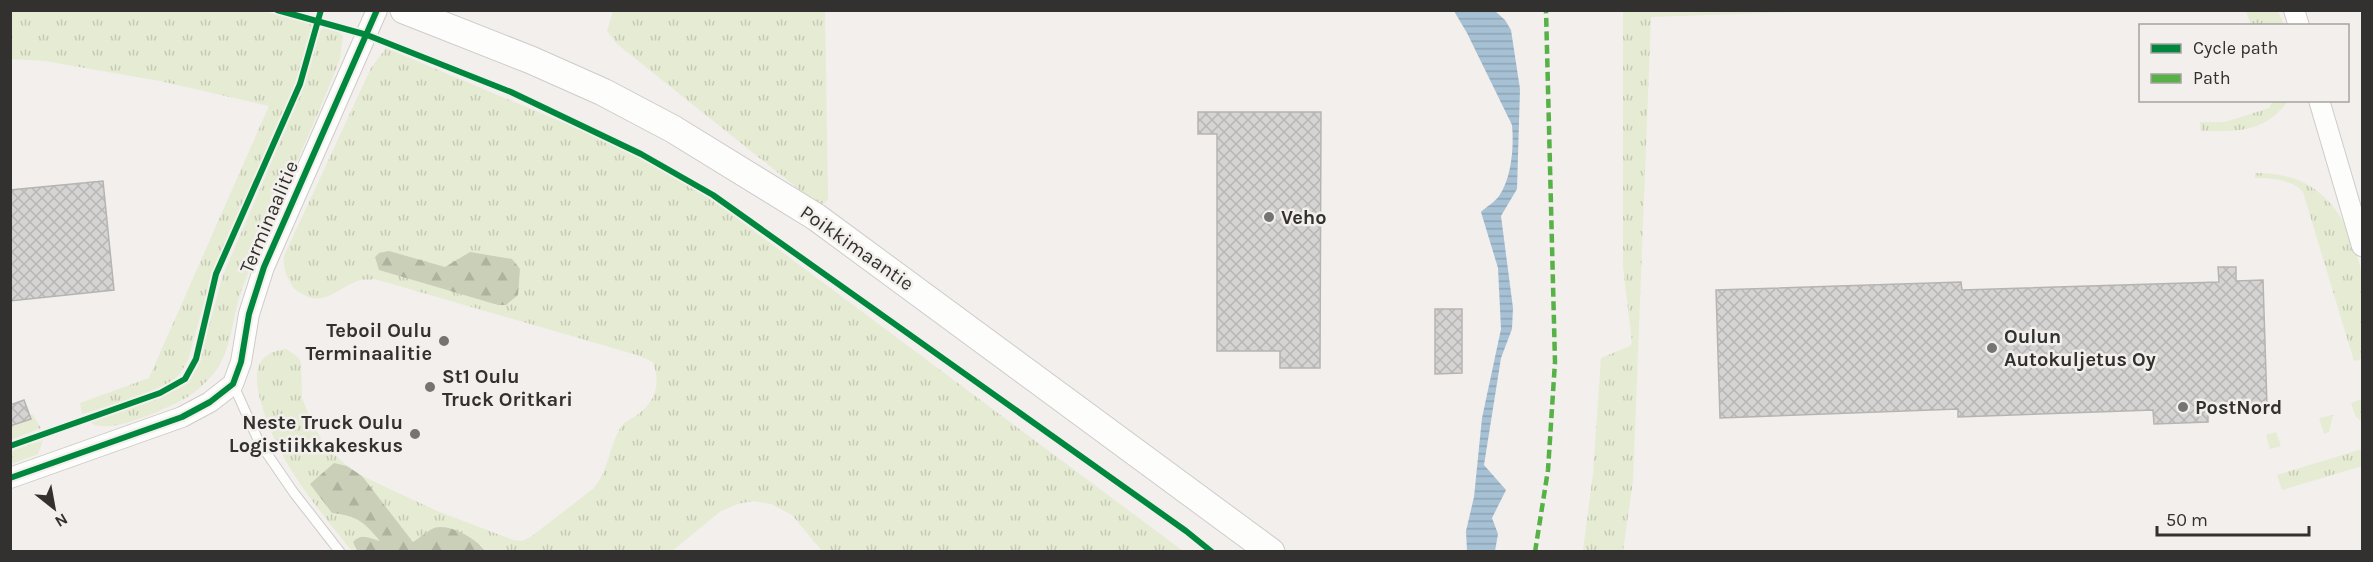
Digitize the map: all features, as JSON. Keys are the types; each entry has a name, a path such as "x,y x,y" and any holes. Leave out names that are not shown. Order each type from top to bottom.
{"main road":[{"name":"Poikkimaantie","path":"404,10 531,60 603,92 673,129 816,217 1271,552"}],"street":[{"name":"Terminaalitie","path":"233,384 241,362 249,314 264,267 377,10"},
{"path":"2320,102 2362,246"},
{"path":"10,478 182,417 210,402 233,384"}],"lane":[{"path":"233,384 259,442 294,493 340,552"}],"green space":[{"path":"10,11 264,11 313,25 295,83 212,274 188,360 178,376 158,388 82,414 80,403 149,378 269,106 160,81 45,61 11,59"},
{"path":"613,11 825,11 828,199 821,207 617,44 607,31"},
{"path":"1623,11 1826,11 1651,17 1633,481 1623,551 1583,551 1593,474 1601,358 1630,346 1632,342 1623,267"},
{"path":"2246,11 2278,11 2284,24 2251,24"},
{"path":"326,27 343,36 340,59 243,286 229,342 221,363 212,376 197,390 164,409 122,424 98,426 90,422 166,394 181,387 191,376 199,361 223,275 304,86 320,31"},
{"path":"386,48 595,136 639,157 711,199 1183,551 822,551 792,515 771,504 753,501 721,511 672,551 485,551 481,545 434,528 413,542 362,476 437,511 513,540 522,541 532,536 594,488 603,474 621,427 648,404 655,392 657,378 653,362 637,355 375,279 353,283 333,294 319,298 304,295 293,287 288,279 284,256 371,68"},
{"path":"2272,102 2287,102 2279,112 2259,125 2238,130 2201,131 2200,122 2225,122 2269,108"},
{"path":"2255,173 2298,180 2315,189 2329,202 2350,234 2357,254 2363,285 2362,359 2354,361 2303,192 2287,182 2255,178"},
{"path":"389,251 445,267 470,252 512,259 520,269 518,295 506,305 498,305 379,270 375,257 379,253"},
{"path":"286,349 298,357 301,363 302,398 312,423 326,447 347,466 334,464 332,512 361,521 382,543 354,548 357,551 352,551 309,497 274,439 259,395 257,378 263,359 269,354"},
{"path":"2362,399 2362,422 2356,417 2351,403"},
{"path":"29,415 33,415 41,428 11,440 11,426 30,419"},
{"path":"2333,415 2329,432 2324,434 2319,418"},
{"path":"2276,432 2281,446 2270,449 2266,435"},
{"path":"43,440 38,454 11,464 11,451"},
{"path":"2362,449 2362,466 2282,490 2277,475"},
{"path":"334,463 347,466 362,476 413,542 434,528 440,527 455,530 469,537 485,551 357,551 353,542 360,537 380,541 360,521 332,513 310,484"}],"water":[{"path":"1454,11 1495,11 1505,20 1511,30 1520,89 1517,189 1501,216 1513,308 1512,329 1501,358 1484,465 1506,490 1492,518 1498,534 1495,551 1467,551 1466,531 1474,497 1482,418 1501,329 1498,268 1481,212 1497,198 1507,180 1513,142 1512,125"}],"building":[{"name":"Veho","path":"1198,112 1321,112 1320,368 1280,368 1280,351 1217,351 1217,134 1198,134"},
{"path":"103,181 114,290 10,301 10,190"},
{"name":"Oulun Autokuljetus Oy","path":"2218,267 2236,267 2236,281 2263,280 2267,406 2208,408 2208,422 2154,424 2153,410 1958,417 1958,409 1720,418 1716,290 1961,282 1962,290 2219,282"},
{"path":"1435,309 1462,309 1462,373 1435,374"},
{"path":"24,400 31,419 10,426 10,405"}],"marked path":[{"path":"1535,552 1548,470 1555,362 1546,10"}],"cycle path":[{"path":"277,10 367,35 511,92 641,154 713,195 1186,531 1212,552"},
{"path":"10,446 160,393 185,379 196,359 216,274 300,84 321,10"},
{"path":"10,478 182,417 210,402 233,384 241,362 249,314 264,267 377,10"}],"place":[{"name":"Veho","path":"1269,217"},
{"name":"Teboil Oulu Terminaalitie","path":"444,341"},
{"name":"Oulun Autokuljetus Oy","path":"1992,348"},
{"name":"St1 Oulu Truck Oritkari","path":"430,387"},
{"name":"PostNord","path":"2183,407"},
{"name":"Neste Truck Oulu Logistiikkakeskus","path":"415,434"}]}
